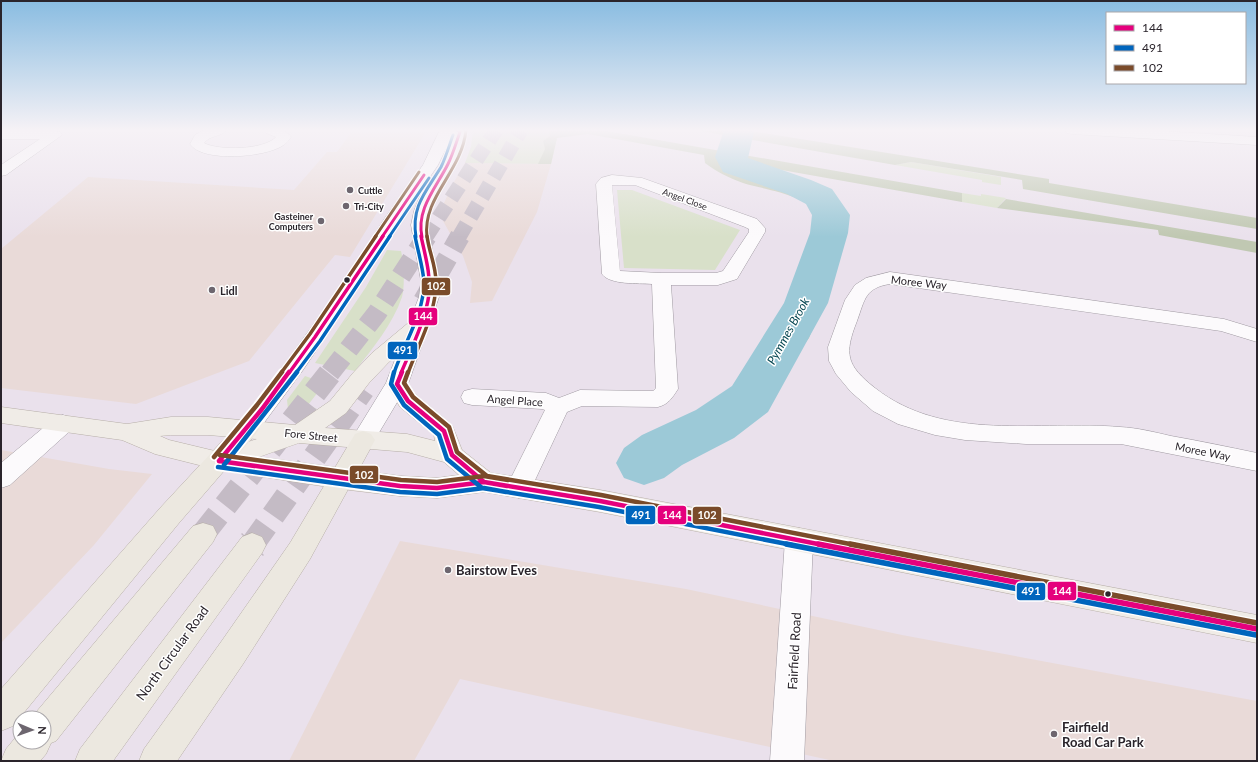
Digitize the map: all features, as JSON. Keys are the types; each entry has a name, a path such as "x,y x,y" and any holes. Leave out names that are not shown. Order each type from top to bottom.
{"highway":[{"path":"1,714 170,515 247,428"},
{"path":"156,761 300,551 363,440"},
{"path":"52,719 203,534"},
{"name":"North Circular Road","path":"92,761 252,545"},
{"path":"18,761 27,750"}],"main road":[{"path":"219,461 299,434 338,407 361,378 380,358 420,324"},
{"path":"397,384 408,401 444,431 452,455"},
{"name":"Fore Street","path":"1,415 126,432 190,425 247,428 407,443 452,455 484,482"},
{"name":"Fore Street","path":"126,432 164,448 219,461 341,479 400,486 437,488 484,482 600,501 1257,629"}],"street":[{"path":"1,172 10,166"},
{"path":"247,428 286,379 329,318 372,254 397,213 431,166"},
{"path":"363,440 397,384 429,297 430,281 420,225 421,218 428,196 440,181 448,166"},
{"name":"Angel Close","path":"606,181 637,182 751,223 757,228 757,232 730,275 718,279 662,279 620,278 611,274 604,184 606,181"},
{"name":"Moree Way","path":"1257,336 1224,325 890,278 875,280 865,285 856,293 839,339 837,352 840,363 864,392 888,409 905,417 928,424 981,433 1126,436 1257,462"},
{"path":"519,488 558,407 580,398 658,399 663,395 667,389 662,279"},
{"name":"Angel Place","path":"472,397 546,401 558,407"},
{"path":"1,478 63,424"},
{"name":"Fairfield Road","path":"787,761 799,540"}],"shaded area":[{"path":"315,166 405,166 350,257 335,255 249,361 136,404 1,388 1,249 88,177 294,190"},
{"path":"464,166 551,166 537,212 492,301 470,303 472,282 463,256 443,221 442,207"},
{"path":"1,450 109,469 152,474 94,545 1,643"},
{"path":"400,541 686,589 902,635 1257,701 1257,761 834,761 460,679 414,761 289,761"}],"green space":[{"path":"709,166 755,166 772,174 811,187 829,197 844,214 841,254 809,338 782,373 736,421 712,407 744,379 803,278 824,221 818,212 799,199 776,191 743,183"},
{"path":"757,166 805,166 962,193 962,202"},
{"path":"898,166 932,166 1001,177 1001,185 982,182 982,180"},
{"path":"933,166 966,166 1049,179 1049,183 1257,218 1257,229 1023,189 1022,180"},
{"path":"617,190 632,190 740,230 715,270 624,268"},
{"path":"962,193 1006,198 997,208 962,202"},
{"path":"1006,199 1257,242 1257,253 1159,235 1158,230 997,208"},
{"path":"387,250 401,251 404,274 402,297 388,326 355,371 315,363 366,287"},
{"path":"305,376 325,383 308,405 317,409 298,414 291,412 288,409 287,400"}],"waterway":[{"name":"Pymmes Brook","path":"644,463 662,450 715,424 750,399 806,303 829,233 831,215 819,197 799,187 737,166"}],"tunnel":[{"path":"426,237 473,166"},
{"path":"459,237 500,166"},
{"path":"330,373 377,313 427,236"},
{"path":"423,301 460,236"},
{"path":"203,534 331,372"},
{"path":"253,544 252,545 363,389"}],"transit line":[{"name":"491","path":"441,166 422,195 416,211 414,221 416,242 423,272 423,292 417,316 398,361 391,384 404,405 439,435 447,459 482,488 599,507 1256,635"},
{"name":"144","path":"448,166 422,211 420,229 429,274 429,295 422,320 397,384 408,401 444,431 452,455 484,482 600,501 1257,629"},
{"name":"102","path":"455,166 428,213 426,230 434,265 436,282 435,295 429,321 404,383 413,397 449,427 457,452 487,476 601,495 1257,623"},
{"name":"102","path":"214,457 257,405 310,334 419,172"},
{"name":"144","path":"219,461 262,409 315,337 424,175"},
{"name":"491","path":"224,465 320,341 429,178"},
{"name":"102","path":"220,455 401,480 437,482 484,476 508,480"},
{"name":"144","path":"219,461 400,486 437,488 484,482 507,486"},
{"name":"491","path":"218,467 400,492 437,494 484,488 506,492"}],"place":[{"name":"Cuttle","path":"350,190"},
{"name":"Tri-City","path":"346,206"},
{"name":"Gasteiner Computers","path":"321,221"},
{"name":"Lidl","path":"212,290"},
{"name":"Bairstow Eves","path":"448,570"},
{"name":"Fairfield Road Car Park","path":"1054,734"}]}
